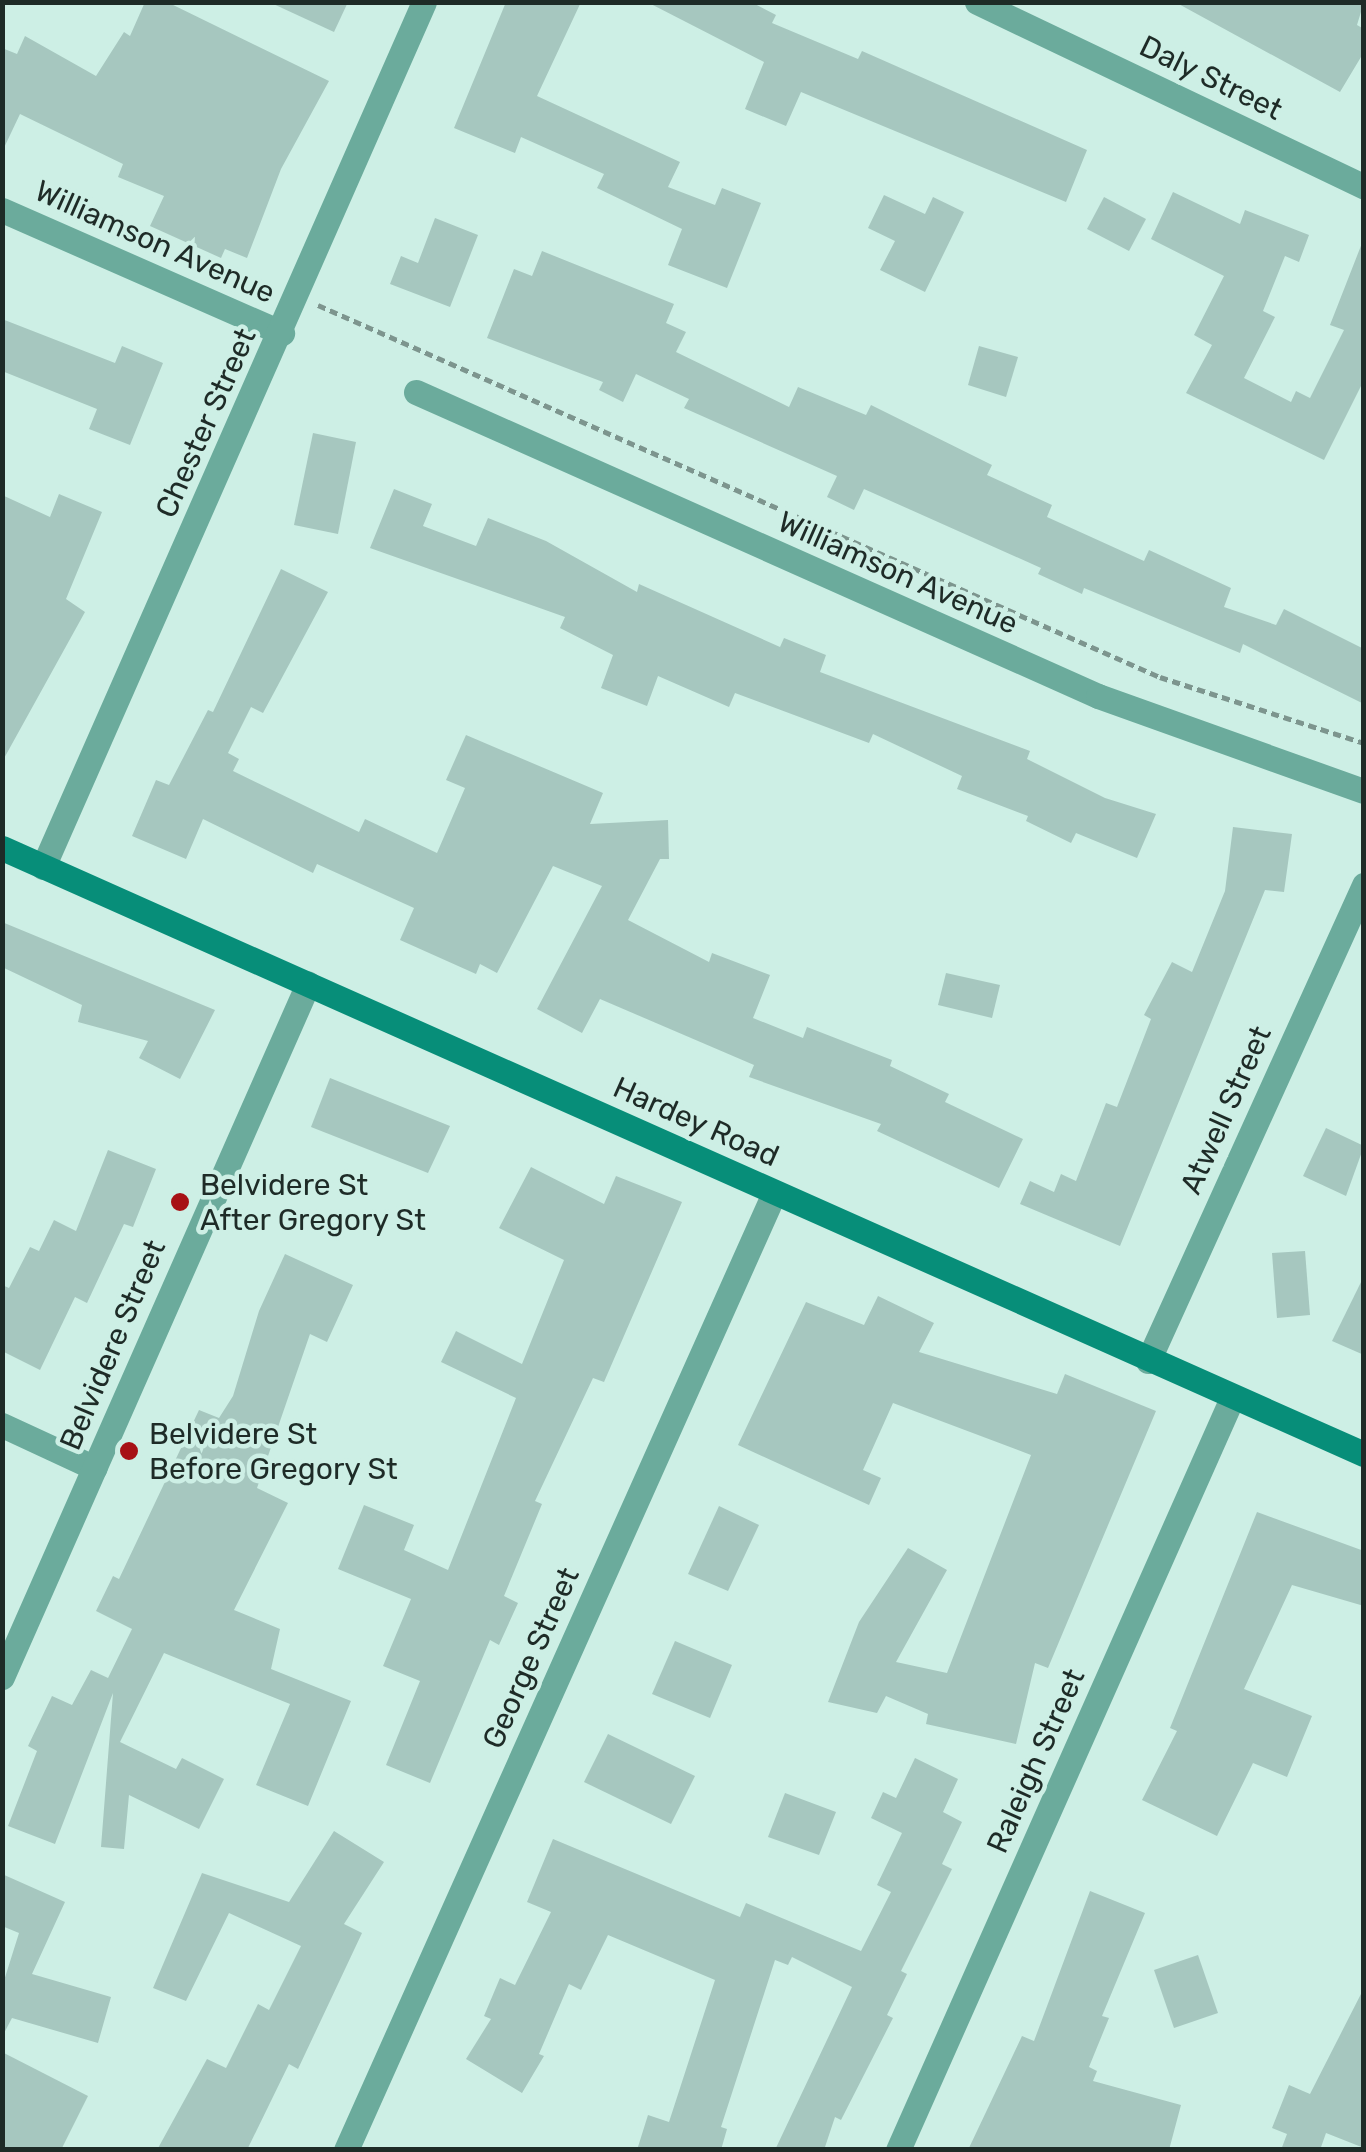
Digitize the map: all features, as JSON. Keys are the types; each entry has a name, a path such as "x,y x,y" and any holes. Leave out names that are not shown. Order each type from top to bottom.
{"main road":[{"name":"Hardey Road","path":"2,848 1364,1454"}],"street":[{"name":"Chester Street","path":"44,867 282,334 424,2"},
{"name":"Daly Street","path":"977,2 1364,187"},
{"name":"Williamson Avenue","path":"2,210 282,334"},
{"name":"Williamson Avenue","path":"416,392 1098,696 1364,791"},
{"name":"Atwell Street","path":"1148,1361 1364,885"},
{"name":"Belvidere Street","path":"2,1677 308,984"},
{"name":"George Street","path":"346,2150 774,1193"},
{"name":"Raleigh Street","path":"898,2150 1232,1398"},
{"path":"2,1425 96,1468"}],"path":[{"path":"297,296 1160,677 1364,742"}],"building":[{"path":"145,2 167,2 329,81 281,169 247,258 225,249 221,258 150,226 164,196 118,177 123,164 20,114 2,152 2,48 17,54 25,36 96,76 124,32 130,36"},
{"path":"269,2 348,2 334,32"},
{"path":"506,2 581,2 537,96 680,162 668,187 715,205 722,188 761,203 727,288 668,265 682,229 597,188 604,174 521,137 515,153 454,128"},
{"path":"647,2 751,2 776,15 772,23 858,59 862,51 1087,150 1066,202 801,92 786,126 745,109 764,62"},
{"path":"1175,2 1364,2 1357,25 1364,29 1364,52 1340,92"},
{"path":"1173,192 1240,224 1245,210 1309,235 1299,262 1285,256 1263,311 1275,317 1244,378 1291,402 1296,391 1310,398 1344,330 1330,325 1364,238 1364,380 1324,460 1186,393 1212,345 1194,335 1224,276 1151,239"},
{"path":"884,195 925,214 933,197 964,212 925,292 880,270 895,241 868,228"},
{"path":"1104,197 1146,219 1129,251 1087,229"},
{"path":"435,218 478,235 450,307 390,284 401,256 418,263"},
{"path":"542,251 674,304 666,323 686,332 676,352 789,407 798,387 866,415 871,405 992,465 987,475 1052,505 1047,517 1144,561 1149,550 1231,588 1224,607 1276,625 1284,609 1364,649 1364,704 1243,644 1240,653 1084,588 1082,594 1038,574 1041,568 864,489 854,510 827,497 837,476 684,408 689,399 636,374 623,402 599,390 603,382 487,338 514,269 532,276"},
{"path":"2,319 115,363 122,346 163,363 130,445 89,429 97,409 2,371"},
{"path":"979,346 1018,357 1006,397 968,385"},
{"path":"313,433 356,442 338,534 294,525"},
{"path":"394,489 432,504 423,526 476,546 488,518 546,541 637,592 639,584 780,647 784,638 826,655 820,672 1030,751 1027,759 1105,798 1156,814 1137,858 1076,833 1071,843 1026,821 1028,816 957,789 962,776 873,734 869,743 735,693 729,707 658,676 647,706 601,688 613,655 560,628 565,617 370,548"},
{"path":"59,494 102,512 66,599 85,612 2,762 2,495 50,517"},
{"path":"281,569 328,592 263,713 251,707 228,753 239,759 233,771 359,832 365,819 437,853 465,788 446,780 466,735 603,793 590,824 668,820 669,859 660,859 628,920 709,962 712,953 770,975 753,1018 803,1038 807,1027 892,1060 890,1066 949,1094 945,1102 1023,1139 999,1188 877,1131 881,1124 749,1077 754,1065 600,999 582,1033 537,1009 602,886 553,866 497,973 480,964 476,974 400,940 414,908 317,864 313,873 203,819 186,859 132,836 156,780 169,785 208,710 213,712"},
{"path":"1233,827 1292,834 1284,892 1265,890 1120,1246 1020,1204 1030,1181 1054,1192 1061,1174 1076,1181 1106,1103 1117,1107 1151,1019 1144,1015 1172,962 1192,972 1225,891"},
{"path":"2,922 215,1010 180,1079 139,1058 148,1041 78,1022 82,1005 2,967"},
{"path":"946,973 1000,985 992,1018 938,1005"},
{"path":"330,1078 450,1126 428,1173 311,1127"},
{"path":"1326,1128 1364,1146 1346,1196 1303,1176"},
{"path":"108,1150 156,1169 133,1227 124,1224 87,1303 75,1297 40,1370 2,1351 2,1285 9,1288 30,1247 39,1251 54,1220 76,1231"},
{"path":"531,1167 604,1204 616,1176 682,1202 604,1382 593,1378 535,1501 542,1504 504,1596 518,1603 499,1645 490,1640 430,1783 386,1765 420,1681 383,1666 411,1599 338,1569 364,1505 414,1525 404,1550 448,1570 516,1398 441,1362 456,1331 522,1364 564,1260 499,1228"},
{"path":"1305,1251 1310,1315 1277,1318 1272,1253"},
{"path":"285,1254 353,1285 327,1342 310,1334 257,1488 288,1503 234,1610 280,1629 271,1669 351,1701 308,1806 256,1785 290,1704 164,1653 120,1742 176,1769 182,1758 224,1779 199,1829 129,1795 124,1849 101,1847 113,1693 55,1844 8,1826 37,1751 28,1746 52,1696 72,1705 91,1670 108,1678 132,1629 96,1611 113,1576 119,1579 199,1410 219,1418 233,1396 259,1311"},
{"path":"1364,1276 1364,1355 1332,1341"},
{"path":"878,1296 934,1323 919,1352 1057,1394 1065,1374 1156,1411 1048,1668 1035,1663 1016,1744 926,1724 928,1714 886,1696 877,1713 828,1702 859,1622 908,1548 947,1570 896,1662 947,1673 1031,1455 893,1403 863,1470 881,1478 869,1505 738,1445 806,1302 864,1325"},
{"path":"719,1506 759,1525 728,1591 688,1574"},
{"path":"1257,1512 1364,1551 1364,1606 1292,1585 1244,1689 1312,1716 1287,1777 1253,1763 1217,1836 1142,1800 1177,1731 1170,1728"},
{"path":"675,1641 732,1665 710,1718 652,1694"},
{"path":"608,1734 695,1776 671,1824 584,1782"},
{"path":"915,1758 958,1779 943,1812 962,1822 942,1864 952,1869 901,1971 907,1974 887,2015 893,2018 841,2120 835,2117 824,2150 775,2150 852,1987 792,1957 788,1965 775,1960 721,2127 727,2129 721,2150 637,2150 648,2115 669,2122 715,1980 608,1935 581,1990 569,1984 539,2054 544,2056 522,2093 466,2059 491,2019 484,2016 500,1978 515,1985 551,1912 527,1902 553,1839 740,1917 746,1903 861,1951 891,1892 877,1885 902,1833 871,1818 883,1792 896,1798"},
{"path":"785,1793 836,1812 819,1855 768,1837"},
{"path":"334,1831 384,1862 344,1924 362,1933 298,2069 289,2064 247,2150 157,2150 207,2059 226,2068 258,2004 269,2010 301,1946 229,1913 186,2001 153,1988 202,1873 289,1902"},
{"path":"2,1874 65,1902 32,1974 111,1997 98,2043 12,2018 2,2037 2,1987 19,1933 2,1926"},
{"path":"1090,1891 1145,1913 1102,2016 1109,2018 1089,2067 1097,2071 1093,2081 1181,2105 1169,2150 968,2150 1022,2036 1034,2041"},
{"path":"1198,1955 1218,2013 1174,2028 1154,1970"},
{"path":"1363,1990 1364,2148 1326,2133 1320,2150 1281,2150 1287,2134 1272,2128 1289,2085 1310,2094"},
{"path":"2,2052 88,2096 61,2150 2,2150"}],"place":[{"name":"Belvidere St After Gregory St","path":"180,1202"},
{"name":"Belvidere St Before Gregory St","path":"129,1451"}]}
